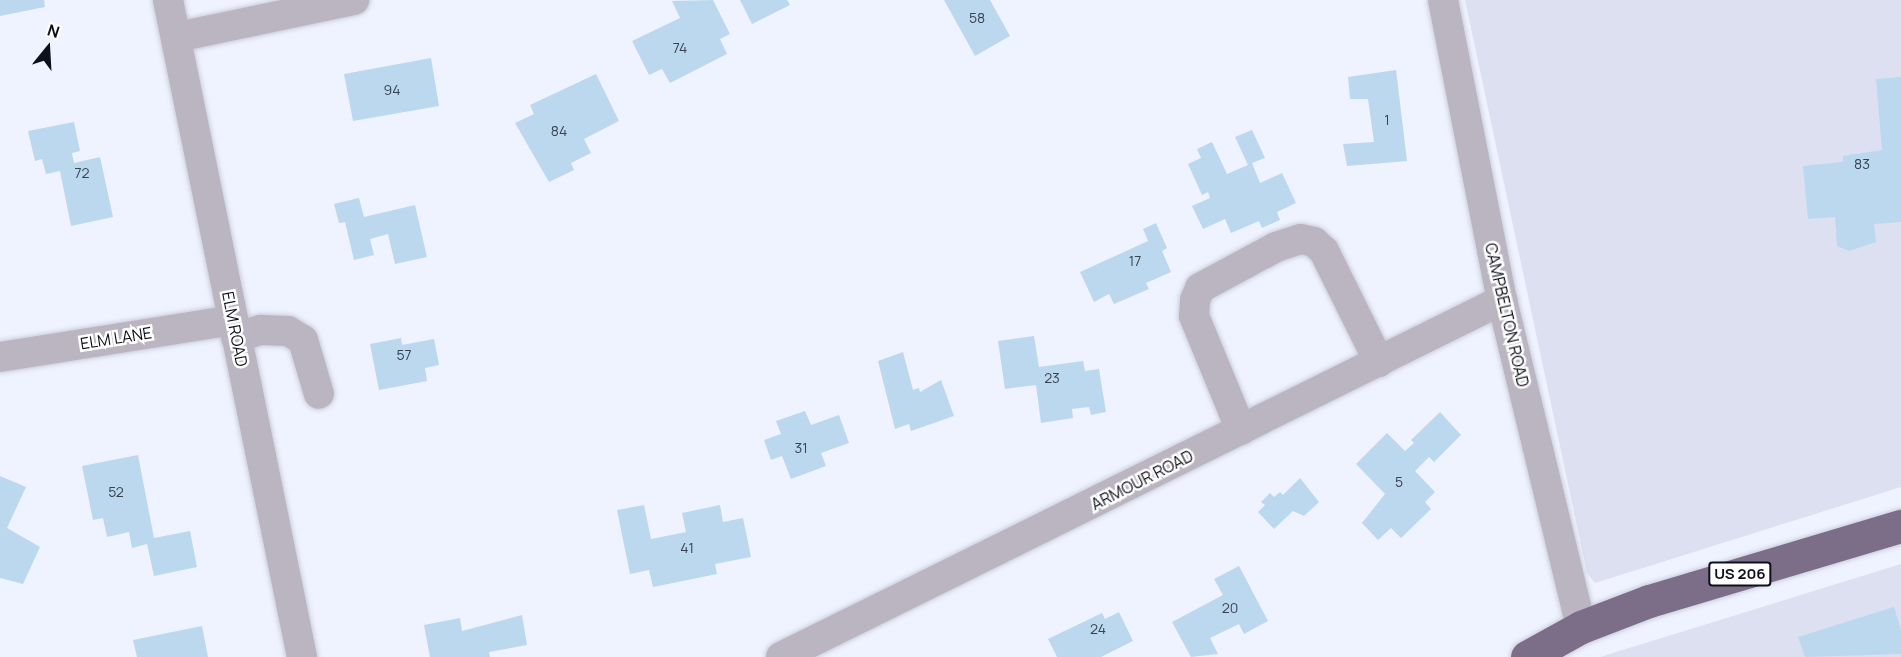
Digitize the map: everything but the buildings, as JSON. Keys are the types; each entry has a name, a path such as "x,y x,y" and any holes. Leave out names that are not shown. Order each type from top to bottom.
{"highway":[{"name":"US 206","path":"1527,657 1581,627 1649,601 1901,526"}],"street":[{"name":"ELM ROAD","path":"168,0 302,657"},
{"path":"177,37 354,0"},
{"name":"CAMPBELTON ROAD","path":"1443,0 1502,300 1581,627"},
{"path":"1241,430 1194,316 1195,300 1200,288 1276,247 1301,239 1314,242 1324,251 1379,362"},
{"name":"ARMOUR ROAD","path":"781,657 1502,300"},
{"name":"ELM LANE","path":"0,357 234,328 288,331 303,340 319,394"}],"shaded area":[{"path":"1465,0 1901,0 1901,487 1595,583 1587,573"},
{"path":"1901,564 1901,657 1600,657"}]}
